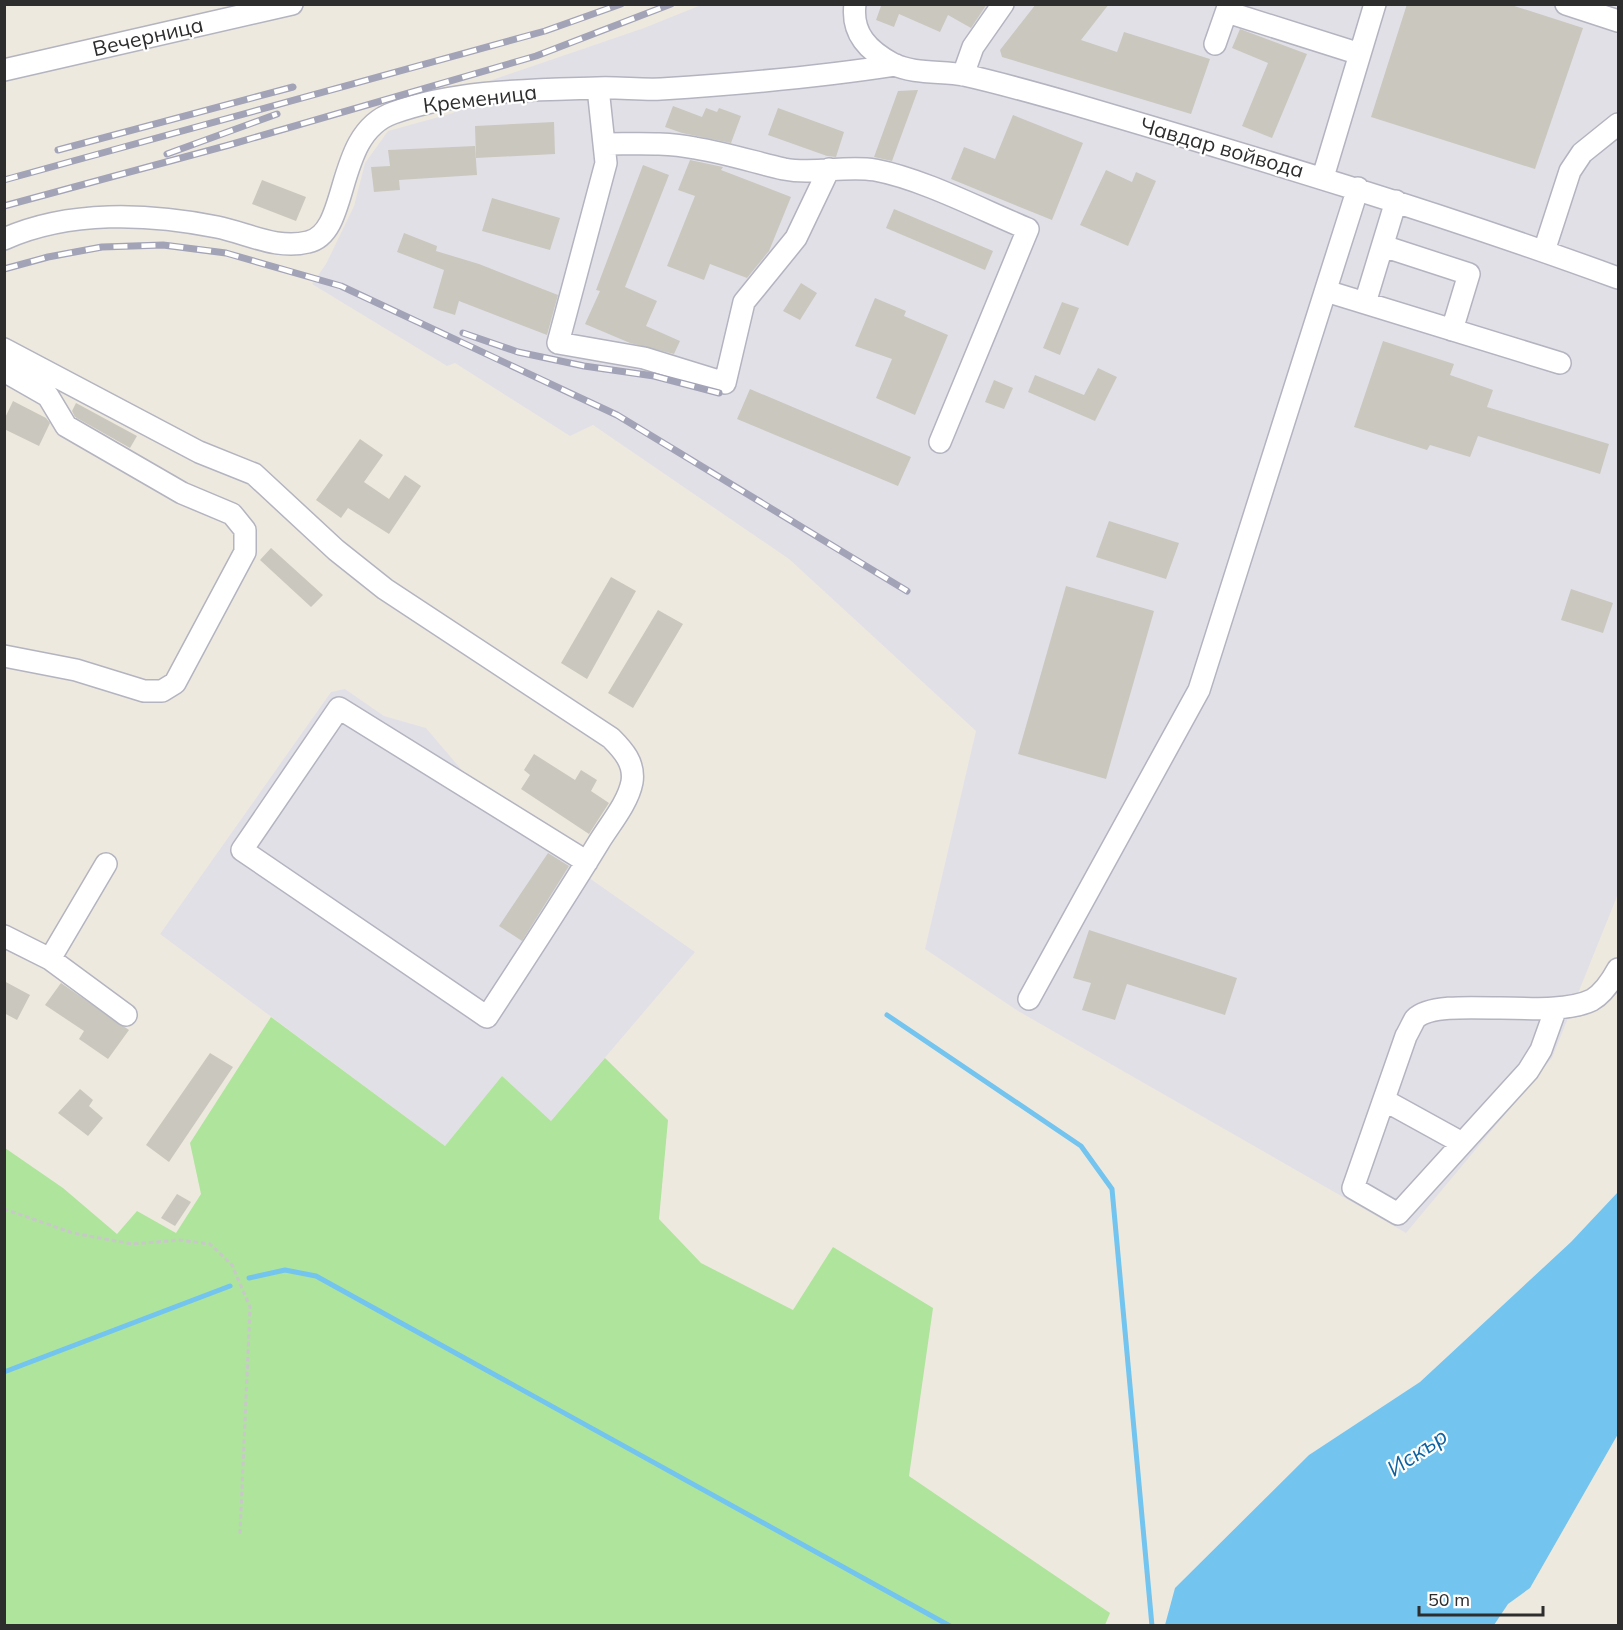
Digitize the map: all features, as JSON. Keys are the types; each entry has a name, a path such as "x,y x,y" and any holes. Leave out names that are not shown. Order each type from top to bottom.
{"street":[{"name":"Вечерница","path":"4,70 292,4"},
{"name":"Чавдар войвода","path":"855,4 858,35 873,52 896,65 963,75 1040,94 1323,177 1618,278"},
{"path":"963,75 973,47 1003,4"},
{"path":"1323,177 1375,4"},
{"path":"1566,4 1618,21"},
{"path":"1215,44 1228,8 1360,54"},
{"name":"Кременица","path":"4,239 31,227 82,218 141,218 180,220 219,227 274,242 311,242 325,231 334,215 355,146 369,128 390,113 477,95 598,88 659,89 851,72 896,65"},
{"path":"598,88 606,163 558,344 644,358 725,383 744,302 796,238 829,169"},
{"path":"1544,251 1570,171 1582,153 1618,124"},
{"path":"604,144 675,145 786,169 809,171 854,167 878,171 918,183 1028,229 940,442"},
{"path":"1029,999 1199,690 1358,188"},
{"path":"1365,303 1396,201"},
{"path":"1383,246 1469,274 1452,330"},
{"path":"1326,291 1560,363"},
{"path":"4,349 199,452 254,474 336,550 385,589 611,738 626,753 631,767 632,781 625,799 587,862 488,1017 242,850 339,708 587,862"},
{"path":"4,371 48,396 66,426 182,493 232,514 245,530 245,552 175,683 162,691 144,690 76,670 4,656"},
{"path":"50,959 106,864"},
{"path":"4,936 50,959 126,1015"},
{"path":"1556,1008 1541,1050 1528,1071 1398,1214 1353,1188 1407,1036 1416,1019 1427,1012 1443,1008 1526,1011 1556,1008 1592,1000 1608,985 1618,969"},
{"path":"1384,1100 1462,1143"}],"path":[{"path":"4,1209 85,1236 132,1244 179,1240 210,1244 232,1265 250,1307 240,1534"}],"shaded area":[{"path":"701,5 1618,5 1618,894 1552,1058 1406,1233 1018,1011 925,949 976,731 789,559 593,425 570,436 455,363 447,366 312,284 326,264 354,206 365,163 388,131 453,113 486,82 644,28"},
{"path":"345,689 384,716 426,728 472,782 590,849 575,868 695,952 551,1121 502,1076 445,1146 160,934 331,692"}],"green space":[{"path":"271,1017 445,1146 502,1076 551,1121 605,1058 668,1120 659,1219 701,1263 793,1310 833,1247 933,1308 909,1476 1110,1613 1105,1625 5,1625 5,1148 63,1188 117,1234 137,1211 176,1233 201,1194 190,1143"}],"water":[{"name":"Искър","path":"1618,1192 1618,1434 1530,1588 1508,1604 1494,1625 1165,1625 1175,1588 1309,1455 1420,1382 1571,1242"}],"building":[{"path":"878,4 987,4 971,28 948,15 940,32 899,14 894,27 876,20 881,6"},
{"path":"1036,4 1109,4 1081,40 1117,52 1124,32 1210,59 1191,114 1002,57 1000,50"},
{"path":"1407,4 1508,4 1583,28 1535,169 1371,117"},
{"path":"1240,29 1307,54 1272,138 1242,126 1268,63 1232,48"},
{"path":"918,90 892,161 874,157 898,91"},
{"path":"673,106 702,117 706,108 717,112 719,108 741,116 731,143 682,133 665,127"},
{"path":"778,108 844,132 836,157 827,156 768,135"},
{"path":"1013,115 1083,143 1052,220 951,179 964,147 995,159"},
{"path":"554,122 555,154 476,158 475,126"},
{"path":"475,146 477,175 399,180 400,190 374,192 371,167 390,166 388,150"},
{"path":"690,160 723,167 721,170 791,197 769,251 747,278 710,264 704,280 667,266 695,196 678,190"},
{"path":"643,165 669,175 625,287 657,301 646,326 680,341 674,354 630,343 585,324 600,291 596,290"},
{"path":"1106,170 1132,182 1136,172 1156,181 1128,246 1080,225"},
{"path":"262,180 306,197 296,221 252,204"},
{"path":"492,198 560,218 550,250 482,231"},
{"path":"894,209 993,251 985,270 886,228"},
{"path":"404,233 437,246 436,251 479,264 558,295 547,335 459,301 455,315 433,308 444,270 397,252"},
{"path":"801,283 817,293 800,320 783,311"},
{"path":"875,298 906,311 904,316 948,335 915,415 876,398 892,359 855,346"},
{"path":"1062,302 1079,308 1060,355 1043,348"},
{"path":"1383,341 1454,364 1450,375 1493,390 1487,407 1609,444 1600,474 1478,436 1470,457 1430,445 1427,450 1354,427"},
{"path":"1098,368 1117,377 1095,421 1028,392 1035,375 1084,395"},
{"path":"994,380 1013,388 1004,409 985,402"},
{"path":"750,389 911,457 898,486 737,419"},
{"path":"13,401 46,418 50,423 39,446 4,429 4,420"},
{"path":"76,403 137,436 130,448 75,417 72,411"},
{"path":"360,439 383,455 364,482 389,499 405,475 421,486 389,534 348,508 341,518 316,500"},
{"path":"1109,521 1179,543 1166,579 1096,557"},
{"path":"271,548 323,595 311,607 260,560"},
{"path":"611,577 636,591 587,679 561,663"},
{"path":"1066,586 1154,611 1106,779 1018,754"},
{"path":"1571,589 1613,603 1603,633 1561,620"},
{"path":"658,610 683,624 633,708 608,693"},
{"path":"534,754 575,780 581,770 597,780 591,791 609,803 589,834 521,789 530,775 524,770"},
{"path":"548,853 569,866 522,941 499,926"},
{"path":"1089,930 1237,978 1225,1015 1127,984 1115,1020 1082,1010 1091,983 1073,978"},
{"path":"4,981 30,995 17,1020 4,1013"},
{"path":"61,983 129,1030 108,1059 79,1039 84,1031 45,1005"},
{"path":"210,1053 233,1067 169,1162 146,1145"},
{"path":"80,1089 93,1100 89,1106 103,1118 88,1136 58,1113"},
{"path":"177,1194 191,1202 175,1226 161,1218"}],"waterway":[{"path":"887,1015 1081,1146 1112,1189 1152,1626"},
{"path":"249,1278 285,1270 316,1276 950,1626"},
{"path":"4,1372 230,1286"}],"railway":[{"path":"4,180 545,31 621,4"},
{"path":"4,206 229,145 536,56 671,4"},
{"path":"58,150 293,87"},
{"path":"167,154 277,114"},
{"path":"4,269 48,257 102,247 163,245 226,253 341,286 617,415 907,591"},
{"path":"463,333 518,352 584,366 654,376 719,393"}]}
